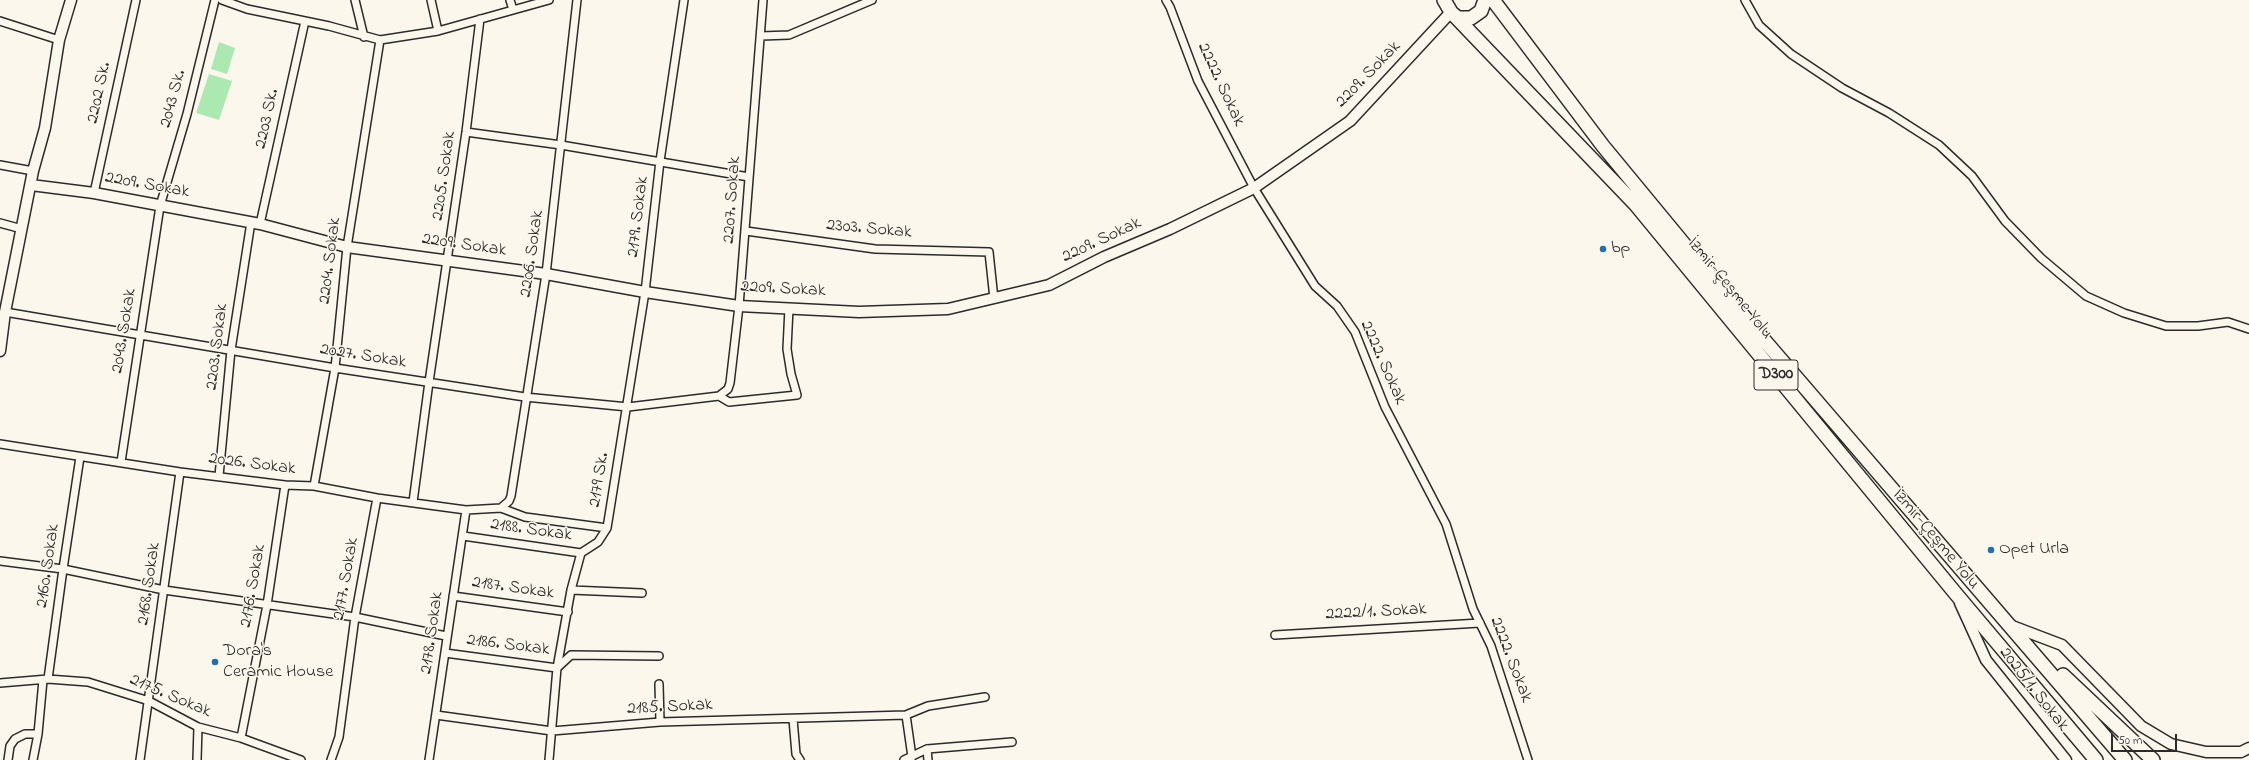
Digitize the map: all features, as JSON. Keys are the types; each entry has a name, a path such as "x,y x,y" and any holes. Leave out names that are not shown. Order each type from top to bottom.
{"highway":[{"name":"İzmir-Çeşme Yolu","path":"1446,0 1451,12 1636,205 1956,594 2096,760"},
{"path":"1451,12 1458,18 1471,18 1481,11 1486,0"},
{"name":"İzmir-Çeşme Yolu","path":"1493,0 1603,146 1735,306 2012,626 2125,760"},
{"path":"2012,626 2153,760"}],"street":[{"path":"0,351 5,312 33,171 45,128 59,40 71,0"},
{"name":"2202 Sk.","path":"94,193 136,0"},
{"name":"2043 Sk.","path":"160,206 187,114 215,0"},
{"path":"222,0 247,9 305,21 380,40 438,31 549,0"},
{"path":"355,0 364,37"},
{"path":"431,0 438,31"},
{"path":"510,0 513,10"},
{"name":"2206. Sokak","path":"501,508 509,501 511,496 525,397 546,274 578,0"},
{"name":"2179. Sokak","path":"622,437 628,407 645,292 660,161 684,0"},
{"name":"2207. Sokak","path":"719,396 728,389 730,382 739,306 763,0"},
{"path":"761,36 788,35 872,0"},
{"name":"2222. Sokak","path":"1166,0 1198,82 1254,188 1314,286 1337,306 1355,332 1385,407 1446,524 1473,609 1491,646 1528,760"},
{"path":"1745,0 1759,25 1791,54 1842,88 1889,113 1939,145 1972,176 2006,221 2041,258 2086,296 2124,313 2166,326 2198,326 2228,322 2249,329"},
{"name":"2209. Sokak","path":"31,185 94,193 256,223 347,247 448,262 546,274 645,292 739,306 859,312 948,309 1049,286 1104,257 1170,229 1254,188 1350,121 1451,12"},
{"name":"2205. Sokak","path":"413,502 429,382 448,262 480,19"},
{"path":"0,21 59,40"},
{"name":"2203 Sk.","path":"256,223 305,21"},
{"name":"2204. Sokak","path":"314,486 335,368 347,247 380,40"},
{"path":"466,132 561,145 749,177"},
{"path":"0,165 33,171"},
{"name":"2043. Sokak","path":"121,462 139,335 160,206"},
{"name":"2203. Sokak","path":"219,476 232,350 256,223"},
{"path":"0,224 22,229"},
{"name":"2303. Sokak","path":"746,231 875,249 989,252 994,299"},
{"path":"719,396 729,402 797,395 791,374 787,349 789,308"},
{"name":"2027. Sokak","path":"5,312 335,368 525,397 628,407 719,396"},
{"name":"2179 Sk.","path":"607,528 622,437"},
{"name":"2026. Sokak","path":"0,444 180,472 285,486 314,486 377,498 466,510 501,508"},
{"name":"2160. Sokak","path":"34,760 80,457"},
{"name":"2168. Sokak","path":"140,760 180,472"},
{"name":"2176. Sokak","path":"241,738 267,605 285,486"},
{"name":"2177. Sokak","path":"331,760 340,737 355,617 377,498"},
{"path":"501,508 525,516 607,528"},
{"name":"2178. Sokak","path":"430,760 446,636 466,510"},
{"name":"2188. Sokak","path":"463,536 581,553 598,542 607,528"},
{"path":"549,760 557,668 571,590 581,553"},
{"path":"0,561 63,569 164,590 355,617 446,636"},
{"name":"2187. Sokak","path":"571,590 642,593"},
{"name":"2025/1. Sokak","path":"1956,594 1986,660 2066,760"},
{"name":"2187. Sokak","path":"453,596 568,612"},
{"name":"2222/1. Sokak","path":"1275,635 1480,623"},
{"path":"2012,626 2062,645 2141,726 2171,744 2206,752 2241,752 2249,748"},
{"name":"2186. Sokak","path":"445,653 557,668 571,655 659,656"},
{"name":"2175. Sokak","path":"0,683 46,679 88,682 149,701 198,727 241,738 299,759"},
{"path":"659,684 660,722"},
{"path":"912,757 906,715 928,706 985,697"},
{"name":"2185. Sokak","path":"436,715 552,731 660,722 906,715"},
{"path":"793,719 796,754 800,760"},
{"path":"197,760 198,727"},
{"path":"8,760 10,746 14,739 25,734 38,734"},
{"path":"904,760 927,749 1012,742"},
{"path":"927,749 928,760"}],"green space":[{"path":"219,42 235,48 227,74 211,69"},
{"path":"209,74 232,81 219,120 196,113"}],"place":[{"name":"bp","path":"1603,249"},
{"name":"Opet Urla","path":"1991,550"},
{"name":"Dora's Ceramic House","path":"215,662"}]}
